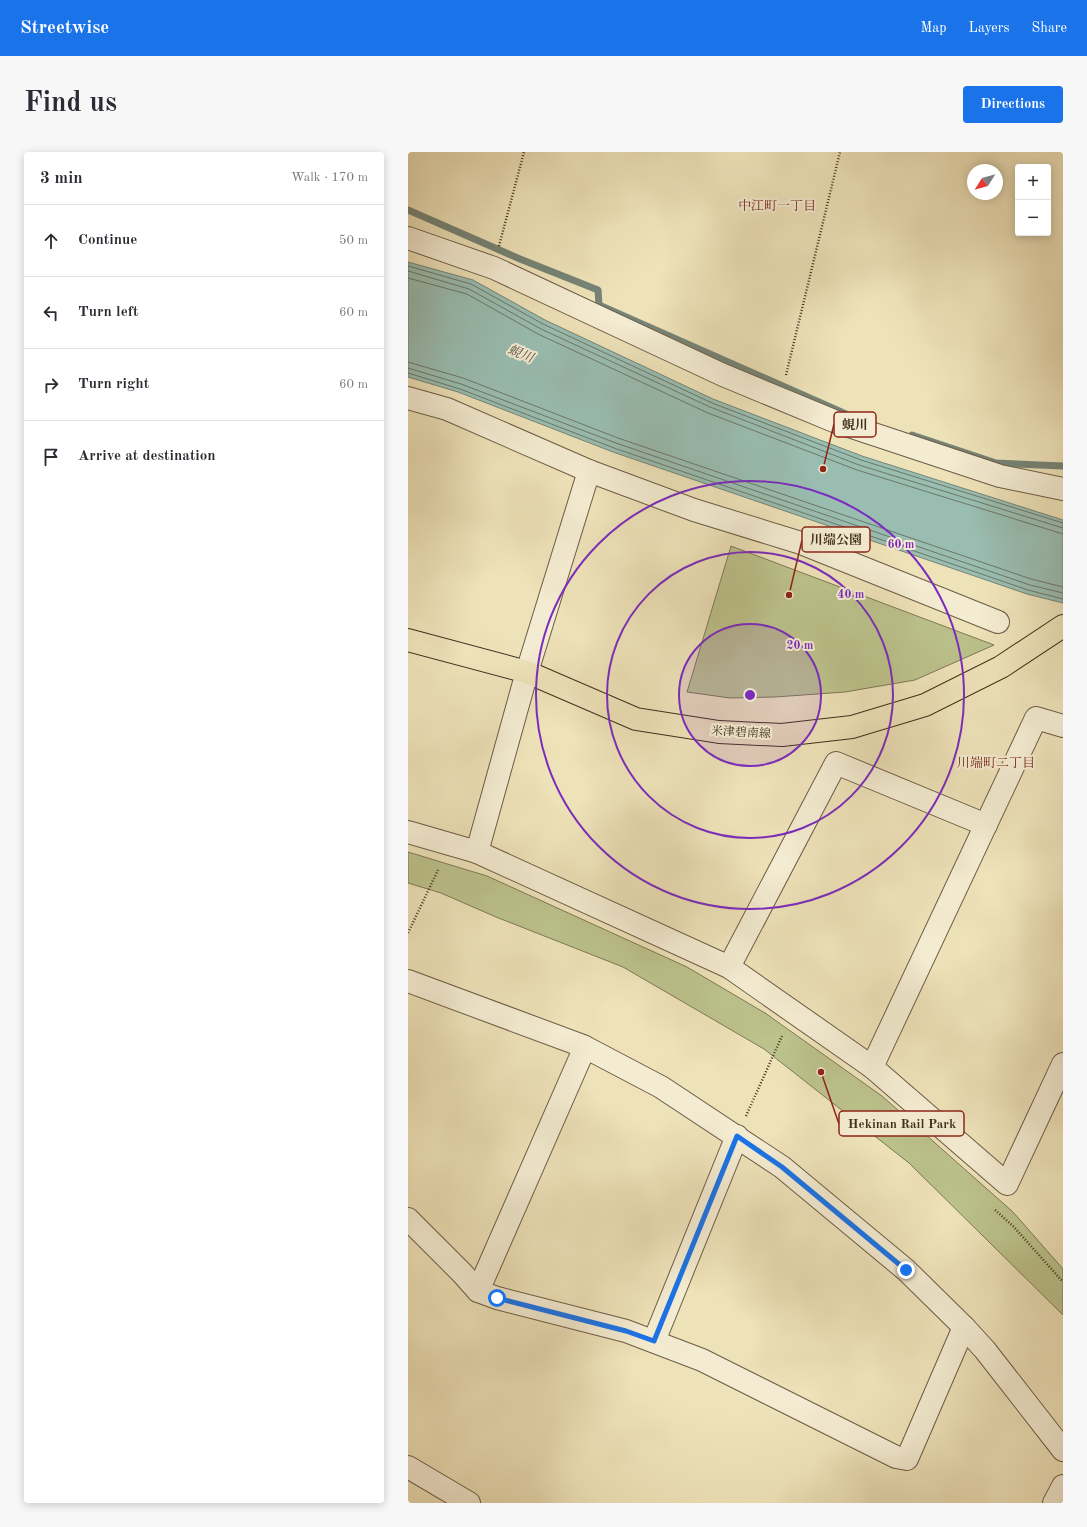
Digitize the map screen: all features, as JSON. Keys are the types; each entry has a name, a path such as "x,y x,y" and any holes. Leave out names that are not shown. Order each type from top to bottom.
{"main road":[{"name":"米津碧南線","path":"408,640 527,672 636,719 719,732 782,734 852,727 925,705 1001,667 1063,626"}],"street":[{"path":"408,238 494,268 723,376 834,421 1000,476 1063,489"},
{"path":"408,398 447,409 590,471 694,510 801,543 998,622"},
{"path":"477,852 527,672 590,471"},
{"path":"872,1067 1036,718 1063,726"},
{"path":"729,967 836,763 986,825"},
{"path":"408,832 477,852 729,967 872,1067 1007,1184 1063,1064"},
{"path":"408,981 585,1047 661,1087 782,1167 906,1270 964,1327 985,1350 1063,1450"},
{"path":"478,1291 585,1047"},
{"path":"654,1341 737,1136"},
{"path":"408,1218 478,1291 497,1298 626,1331 702,1360 896,1458 907,1459 964,1327"},
{"path":"408,1467 469,1503"},
{"path":"1054,1503 1063,1486"}],"path":[{"path":"494,268 524,152"},
{"path":"780,399 840,152"},
{"path":"408,933 438,870"},
{"path":"737,1136 782,1036"},
{"path":"995,1210 1014,1227 1063,1282"}],"green space":[{"path":"731,546 994,645 915,680 845,692 775,697 730,698 687,692"},
{"path":"408,852 487,876 687,967 765,1013 882,1096 1013,1212 1063,1269 1063,1315 909,1163 764,1049 623,967 496,917 441,893 408,883"}],"water":[{"path":"408,262 473,280 545,320 713,399 862,456 1063,520 1063,603 1027,594 613,452 458,392 408,377"}],"waterway":[{"path":"408,210 520,259 598,290 599,305 846,414"},
{"path":"912,435 996,463 1063,466"}],"place":[{"name":"蜆川","path":"823,469"},
{"name":"川端公園","path":"789,595"},
{"name":"Hekinan Rail Park","path":"821,1072"}],"district":[{"name":"中江町一丁目","path":"777,205"},
{"name":"川端町二丁目","path":"996,762"}],"route":[{"path":"497,1298 626,1331 654,1341 737,1136 782,1167 906,1270"}]}
